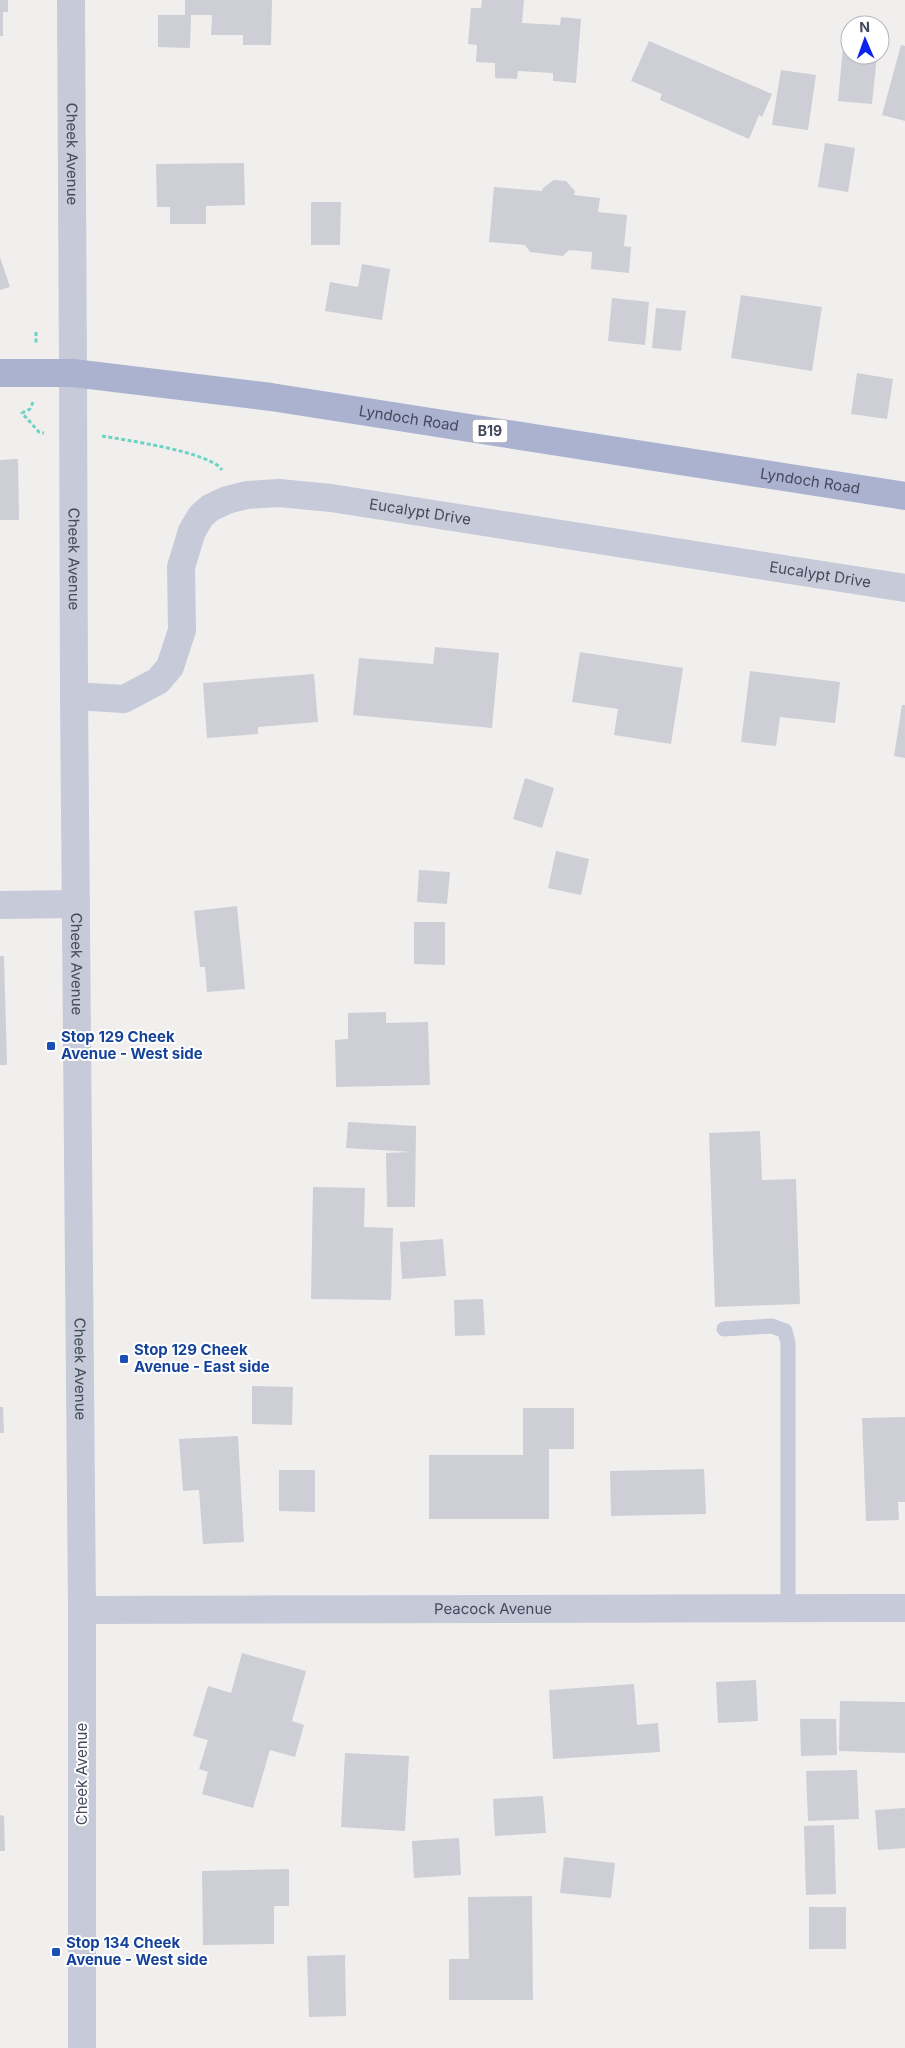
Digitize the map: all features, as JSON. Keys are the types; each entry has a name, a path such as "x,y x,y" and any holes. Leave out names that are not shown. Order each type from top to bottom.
{"main road":[{"name":"Lyndoch Road","path":"0,373 74,373 271,397 905,496"}],"street":[{"name":"Cheek Avenue","path":"71,0 74,696 82,1610 82,2048"},
{"name":"Eucalypt Drive","path":"74,696 124,699 158,681 170,667 182,630 181,567 186,546 200,516 210,508 247,495 279,493 331,498 905,588"},
{"path":"0,905 76,904"},
{"name":"Peacock Avenue","path":"82,1610 905,1608"}],"lane":[{"path":"724,1329 772,1326 785,1331 788,1343 788,1609"}],"path":[{"path":"36,332 33,403 30,409 22,413 40,432 99,436 158,446 215,463 220,468 235,498"}],"building":[{"path":"0,0 8,0 8,12 3,12 3,36 0,36"},
{"path":"185,0 272,0 271,45 243,45 243,35 211,35 212,15 191,15 190,48 158,47 158,15 185,15"},
{"path":"482,0 524,0 522,23 560,25 561,17 581,19 576,83 553,81 553,73 518,71 517,79 495,78 495,63 476,62 477,45 468,44 471,8 481,8"},
{"path":"649,41 772,94 762,117 759,115 749,139 660,100 662,94 631,81"},
{"path":"901,45 905,46 905,121 882,115"},
{"path":"841,65 876,65 872,104 838,101"},
{"path":"781,70 816,75 808,130 772,125"},
{"path":"825,143 855,148 848,192 818,187"},
{"path":"244,163 245,205 206,206 206,224 170,224 170,207 157,207 156,164"},
{"path":"554,180 566,181 575,191 574,195 600,198 598,212 627,215 624,246 631,247 629,273 591,269 592,252 569,250 563,256 530,252 525,245 489,242 494,187 542,191 543,188"},
{"path":"311,202 341,202 340,245 311,245"},
{"path":"0,257 10,287 0,290"},
{"path":"362,264 390,269 382,320 325,311 330,282 358,287"},
{"path":"741,295 822,307 812,371 731,358"},
{"path":"612,298 649,302 645,345 608,341"},
{"path":"656,308 686,311 681,351 652,348"},
{"path":"857,373 893,379 887,419 851,414"},
{"path":"18,459 19,520 0,520 0,460"},
{"path":"435,647 499,653 492,728 353,715 359,658 433,664"},
{"path":"580,652 683,668 671,744 614,735 618,709 572,702"},
{"path":"750,671 840,682 835,723 780,717 776,746 741,742"},
{"path":"314,674 318,722 258,727 258,734 207,738 203,683"},
{"path":"902,705 905,705 905,758 894,756"},
{"path":"525,778 554,788 542,828 513,819"},
{"path":"556,851 589,859 581,895 548,888"},
{"path":"419,870 450,872 447,904 417,902"},
{"path":"237,906 245,989 207,992 205,967 200,967 194,911"},
{"path":"414,922 445,922 445,965 414,964"},
{"path":"0,956 4,956 7,1065 0,1065"},
{"path":"386,1012 386,1023 428,1022 430,1085 336,1087 335,1040 348,1039 348,1013"},
{"path":"348,1122 416,1126 415,1207 387,1207 386,1153 411,1152 346,1148"},
{"path":"760,1131 762,1180 796,1179 800,1304 715,1307 709,1133"},
{"path":"313,1187 365,1188 364,1227 393,1228 391,1300 311,1299"},
{"path":"443,1239 446,1276 402,1279 400,1242"},
{"path":"483,1299 485,1335 455,1336 454,1300"},
{"path":"252,1386 293,1387 292,1425 252,1424"},
{"path":"0,1407 3,1407 4,1433 0,1433"},
{"path":"523,1408 574,1408 574,1449 549,1449 549,1519 429,1519 429,1455 523,1455"},
{"path":"905,1417 905,1502 898,1502 899,1520 866,1521 862,1418"},
{"path":"238,1436 244,1542 203,1544 199,1490 183,1491 179,1439"},
{"path":"704,1469 706,1514 611,1516 610,1471"},
{"path":"279,1470 315,1470 315,1512 279,1511"},
{"path":"242,1653 306,1671 292,1721 304,1725 295,1757 270,1750 253,1808 202,1794 208,1772 199,1769 208,1740 193,1736 208,1686 231,1693"},
{"path":"756,1680 758,1721 718,1723 716,1682"},
{"path":"634,1684 637,1725 658,1723 660,1752 553,1759 549,1690"},
{"path":"840,1701 905,1702 905,1753 839,1751"},
{"path":"800,1719 836,1719 837,1755 801,1756"},
{"path":"345,1753 409,1756 405,1831 341,1827"},
{"path":"857,1770 859,1819 808,1821 806,1771"},
{"path":"543,1796 546,1833 495,1836 493,1799"},
{"path":"905,1808 905,1848 878,1850 875,1810"},
{"path":"0,1815 4,1816 5,1851 0,1851"},
{"path":"834,1825 836,1894 806,1895 804,1826"},
{"path":"459,1838 461,1875 414,1878 412,1841"},
{"path":"564,1857 615,1863 611,1898 560,1893"},
{"path":"289,1869 289,1906 274,1906 274,1944 203,1945 202,1871"},
{"path":"532,1896 533,2000 449,2000 449,1959 469,1959 468,1897"},
{"path":"809,1907 846,1907 846,1949 809,1949"},
{"path":"345,1955 346,2016 309,2017 307,1956"}],"place":[{"name":"Stop 129 Cheek Avenue - West side","path":"51,1046"},
{"name":"Stop 129 Cheek Avenue - East side","path":"124,1359"},
{"name":"Stop 134 Cheek Avenue - West side","path":"56,1952"}]}
